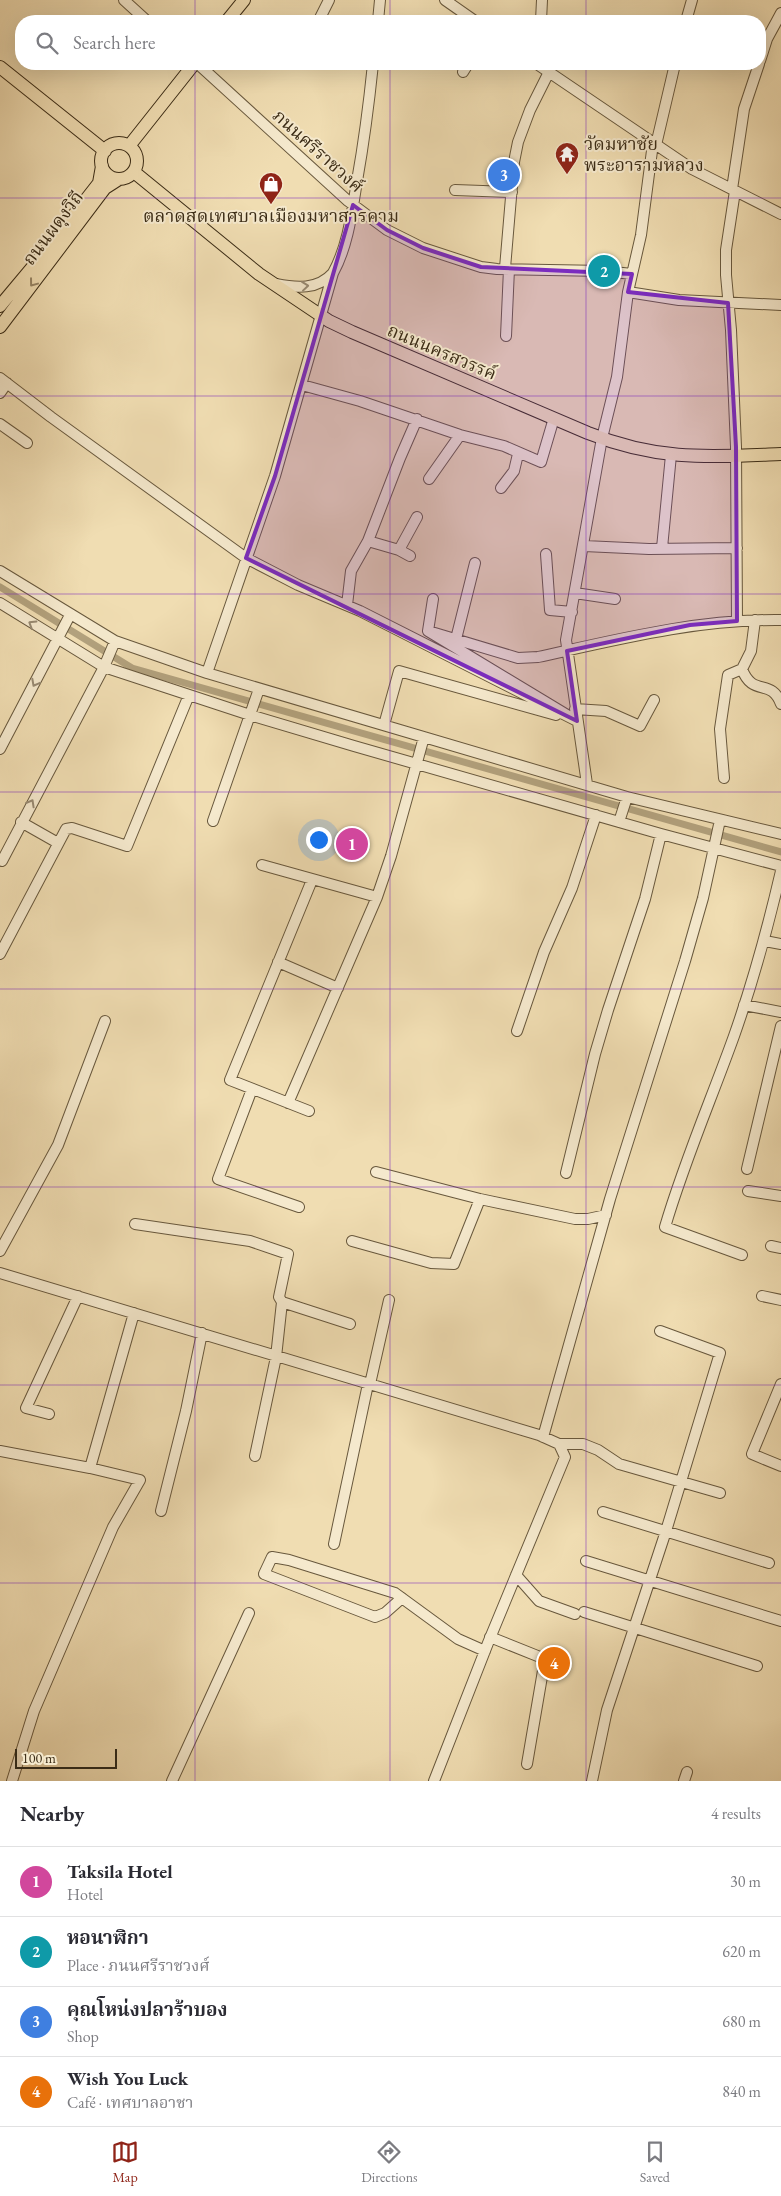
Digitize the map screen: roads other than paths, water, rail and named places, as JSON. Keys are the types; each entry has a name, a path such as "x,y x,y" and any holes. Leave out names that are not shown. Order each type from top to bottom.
{"main road":[{"path":"232,15 244,0"},
{"path":"0,66 105,151"},
{"path":"129,146 191,70"},
{"path":"116,144 129,146 136,155 134,172 130,176 119,179 109,175 102,166 105,151 116,144"},
{"name":"ถนนผดุงวิถี","path":"0,306 99,183 102,166"},
{"name":"ถนนนครสวรรค์","path":"134,172 273,284 344,329 602,438 632,448 671,455 736,456 781,454"},
{"name":"ถนนผดุงวิถี","path":"0,327 106,188 119,179"}],"street":[{"path":"124,0 140,15"},
{"path":"322,15 329,0"},
{"path":"379,15 380,0"},
{"path":"444,0 466,15"},
{"path":"541,15 542,0"},
{"path":"688,15 692,0"},
{"path":"766,41 781,13"},
{"name":"ภนนศรีราชวงศ์","path":"203,70 353,205 387,230 423,248 481,267 604,271 632,274"},
{"path":"207,673 275,476 333,273 339,262 353,205 372,70"},
{"path":"506,336 507,269 514,162 541,70"},
{"path":"548,70 692,169 781,214"},
{"path":"587,784 566,640 602,438 617,378 628,292 641,235 654,144 673,70"},
{"path":"737,620 736,456 726,250 744,109 756,70"},
{"path":"455,190 512,192"},
{"path":"273,284 307,287 318,284 333,273"},
{"path":"628,292 679,300 781,305"},
{"path":"0,393 3,381 246,558 298,585 347,605 577,721"},
{"path":"302,385 460,435 504,446 518,454 541,462 554,418"},
{"path":"347,605 351,571 368,541 417,420"},
{"path":"0,424 26,444"},
{"path":"429,479 460,435"},
{"path":"501,488 514,471 518,454"},
{"path":"662,548 671,455"},
{"path":"399,550 417,517"},
{"path":"368,541 399,550 410,556"},
{"path":"584,546 737,548"},
{"path":"546,554 550,610 572,612"},
{"path":"456,639 475,563"},
{"path":"0,570 70,615 115,641 207,673 626,797 781,834"},
{"path":"575,593 615,599"},
{"path":"428,631 433,599"},
{"path":"0,603 57,640 104,667 250,715 416,764 781,866"},
{"path":"0,749 70,615"},
{"path":"428,631 518,658 567,651 690,625 737,620 781,620"},
{"path":"755,620 750,651 742,669 746,679 751,684 777,693 781,704"},
{"path":"428,631 577,721"},
{"path":"0,860 2,861 104,667 115,641"},
{"path":"724,778 720,729 723,701 728,674 742,669"},
{"path":"384,725 399,671 577,721"},
{"path":"213,821 259,689"},
{"path":"0,954 66,829 72,828 128,846 189,695"},
{"path":"575,708 606,711 640,726 654,700"},
{"path":"0,723 11,728"},
{"path":"288,1103 377,897 391,856 424,737"},
{"path":"619,822 626,797"},
{"path":"517,1031 544,952 572,888 596,815"},
{"path":"543,1437 606,1214 685,961 703,898 720,820"},
{"path":"21,822 58,843"},
{"path":"566,1173 600,1036 643,908 661,834"},
{"path":"262,865 377,897"},
{"path":"742,1255 665,1227 685,1166 744,1006 765,941 781,871"},
{"path":"309,1111 230,1080 312,880"},
{"path":"765,941 781,944"},
{"path":"278,962 338,988"},
{"path":"744,1006 781,1012"},
{"path":"0,1251 58,1145 105,1021"},
{"path":"747,1169 781,1026"},
{"path":"252,1089 218,1179 299,1207"},
{"path":"376,1172 480,1199 575,1219 588,1219 606,1214"},
{"path":"748,1191 781,1196"},
{"path":"352,1241 431,1264 454,1264 480,1199"},
{"path":"135,1224 250,1241 288,1254 279,1297 282,1302 276,1357 255,1456"},
{"path":"0,1273 543,1437 559,1444 583,1444 598,1450 619,1464 720,1493"},
{"path":"49,1414 26,1408 78,1296"},
{"path":"762,1296 781,1300"},
{"path":"334,1544 389,1300"},
{"path":"282,1302 350,1324"},
{"path":"90,1468 134,1314"},
{"path":"592,1781 607,1710 666,1531 720,1353 660,1331"},
{"path":"161,1511 202,1334"},
{"path":"781,1384 752,1454 781,1466"},
{"path":"434,1781 490,1637 565,1457 559,1444"},
{"path":"0,1451 90,1468 140,1480 113,1527 34,1711 12,1781"},
{"path":"602,1512 769,1562"},
{"path":"402,1598 385,1614 375,1617 264,1574 272,1557 395,1593 402,1598 458,1639 485,1651"},
{"path":"586,1560 781,1621"},
{"path":"516,1575 539,1601 757,1666"},
{"path":"172,1781 249,1613"},
{"path":"490,1637 545,1659 526,1764"}],"waterway":[{"path":"0,587 132,668 781,852"}],"place":[{"name":"คุณโหน่งปลาร้าบอง","path":"504,175"},
{"name":"วัดมหาชัย พระอารามหลวง","path":"567,175"},
{"name":"ตลาดสดเทศบาลเมืองมหาสารคาม","path":"271,205"},
{"name":"หอนาฬิกา","path":"604,271"},
{"name":"Taksila Hotel","path":"352,844"},
{"name":"Wish You Luck","path":"554,1663"}]}
